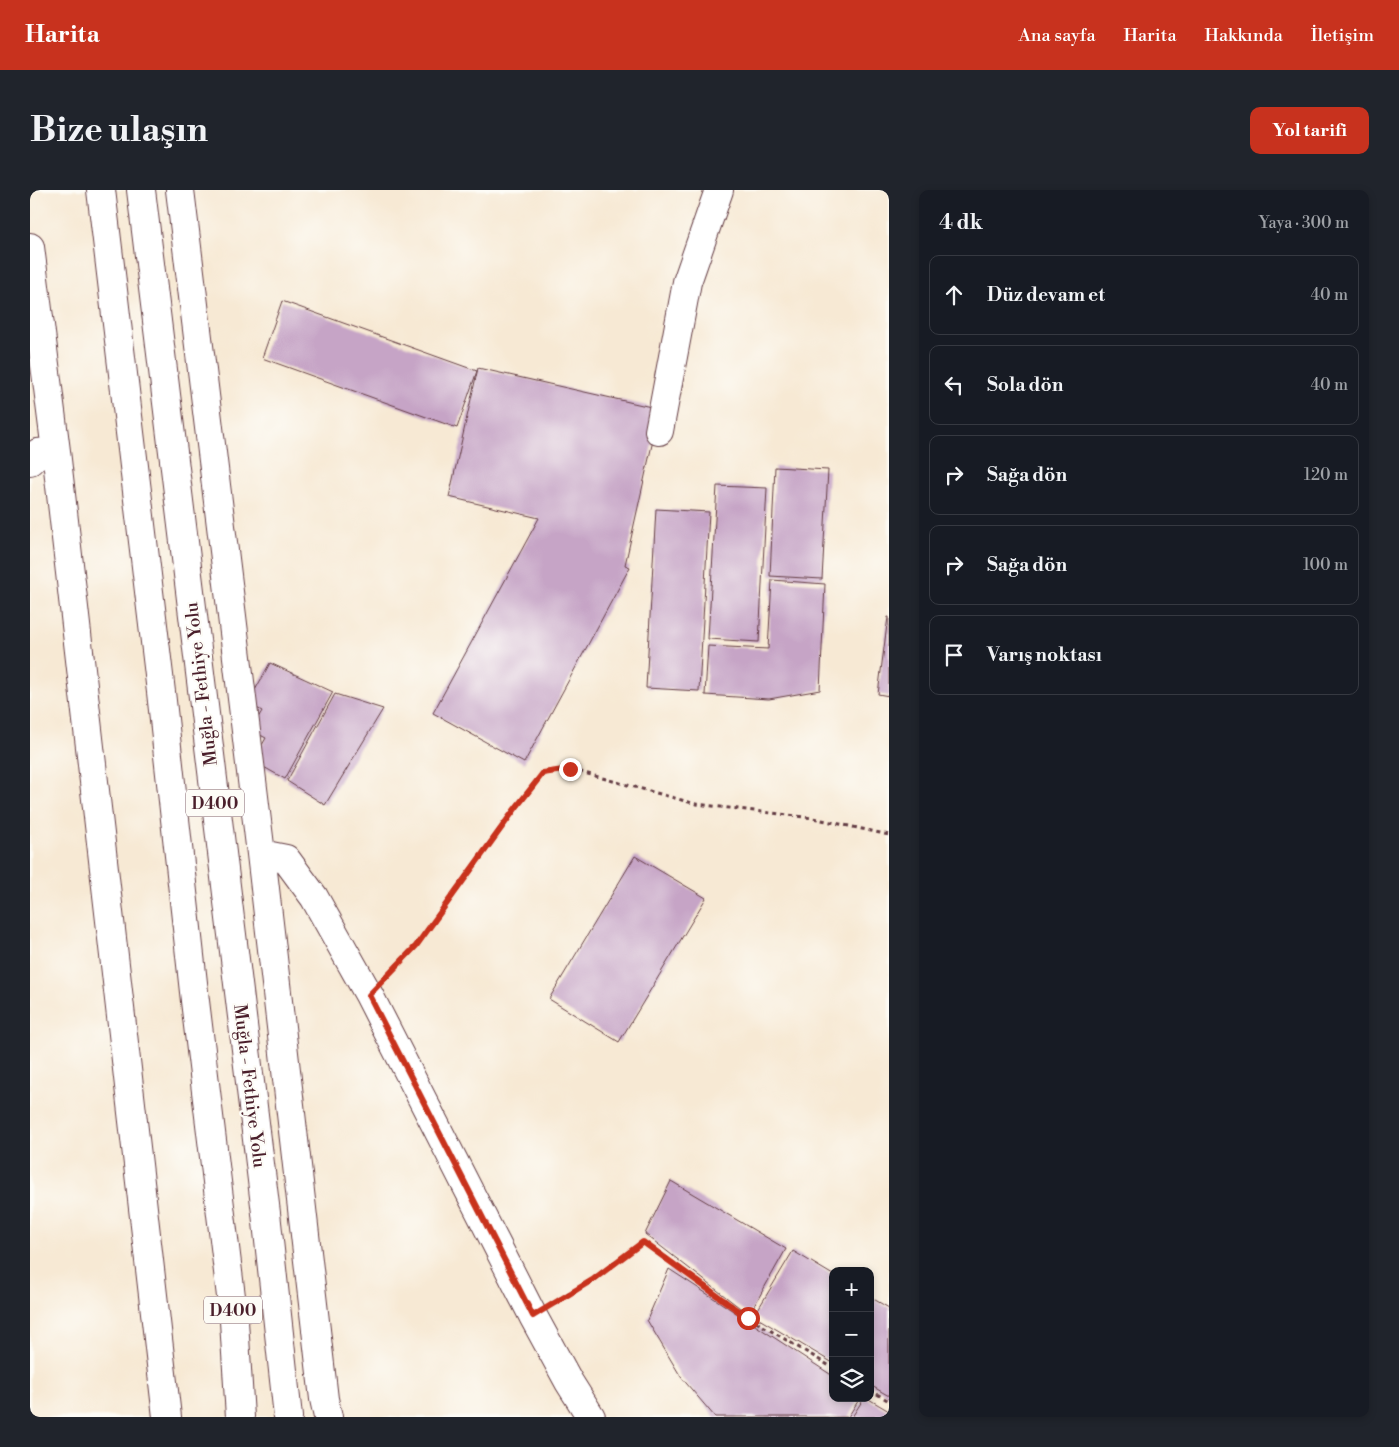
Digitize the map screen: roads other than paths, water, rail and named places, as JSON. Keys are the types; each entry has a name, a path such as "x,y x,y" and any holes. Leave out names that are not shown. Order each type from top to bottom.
{"main road":[{"name":"D400","path":"101,190 234,1322 240,1417"},
{"name":"Muğla - Fethiye Yolu","path":"141,190 266,1213 288,1417"},
{"path":"180,190 261,854 323,1389 328,1417"},
{"path":"659,431 687,282 719,190"},
{"path":"30,247 38,452 167,1417"},
{"path":"261,854 286,859 314,897 369,995 533,1316 591,1417"}]}
